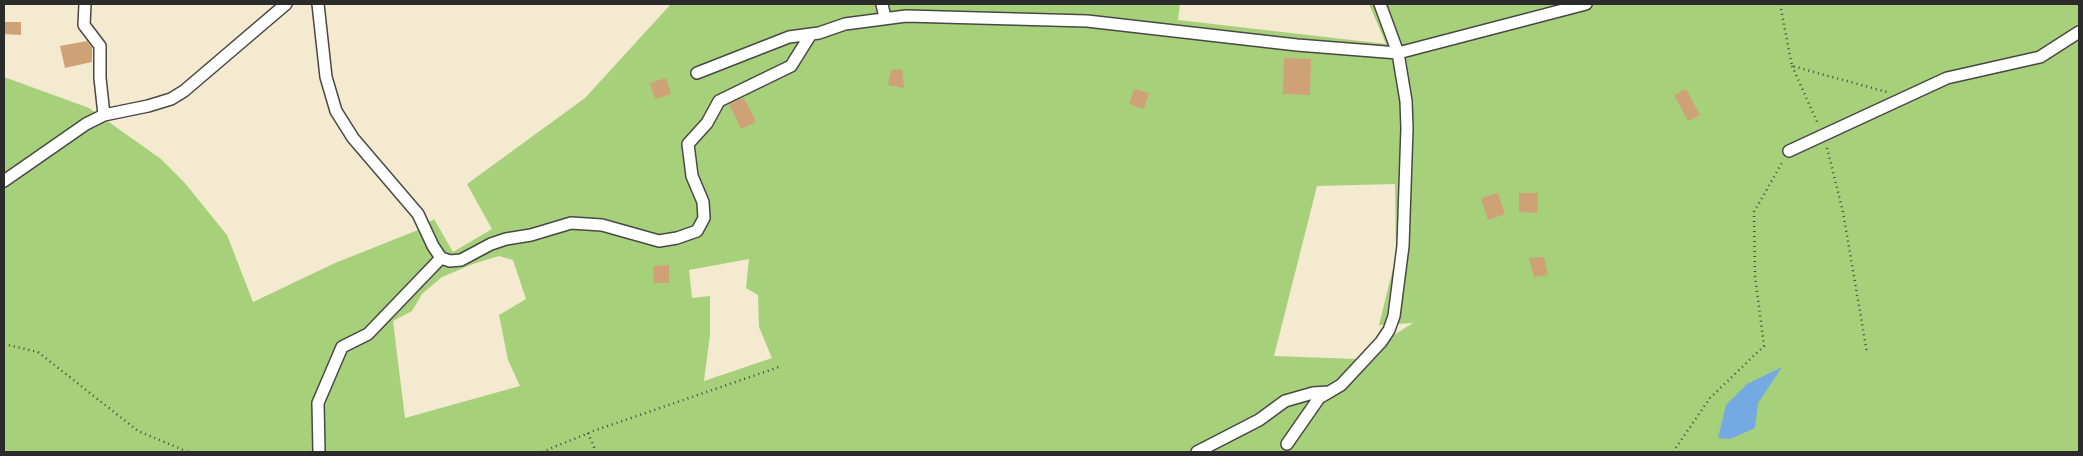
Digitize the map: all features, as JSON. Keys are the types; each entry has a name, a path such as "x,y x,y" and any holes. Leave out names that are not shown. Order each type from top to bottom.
{"street":[{"path":"85,4 84,25 100,46 100,78 104,115"},
{"path":"4,181 86,124 104,115 148,106 171,99 184,92 286,4"},
{"path":"318,4 326,77 336,112 353,138 418,214 433,246 441,258 450,261 461,260 498,241 531,235 570,223 602,225 658,241 678,238 697,231 704,218 703,202 692,176 688,144 707,122 719,101 791,66 811,34"},
{"path":"882,4 885,18"},
{"path":"1287,444 1308,417 1314,403 1340,385 1380,342 1389,330 1394,316 1403,246 1407,128 1403,76 1398,53 1380,4"},
{"path":"697,74 789,37 811,34 845,24 885,18 932,16 1087,22 1297,45 1398,53 1586,4"},
{"path":"1788,151 1946,78 2040,57 2079,32"},
{"path":"319,452 318,403 342,347 368,334 441,258"},
{"path":"1197,452 1259,420 1285,401 1313,393 1330,391"}],"path":[{"path":"1780,4 1792,66 1823,135 1844,212 1867,353"},
{"path":"1792,66 1905,97"},
{"path":"1673,452 1710,398 1764,346 1755,276 1754,212 1788,151"},
{"path":"4,344 38,352 138,431 188,452"},
{"path":"542,452 588,433 779,366"},
{"path":"588,433 596,452"}],"green space":[{"path":"671,4 1180,4 1178,20 1386,44 1369,4 2079,4 2079,452 4,452 4,77 89,108 161,159 184,182 227,235 253,302 335,263 418,230 434,219 453,252 492,229 467,184 585,98","holes":["1395,184 1396,256 1379,325 1413,323 1356,359 1274,356 1317,186","499,256 513,260 526,299 499,315 508,360 520,386 405,418 393,321 412,311 422,294 442,277","749,259 746,288 758,295 759,327 772,358 704,381 710,335 710,296 692,298 689,270"]}],"water":[{"path":"1782,367 1758,403 1755,428 1730,439 1718,438 1726,405 1747,384"}],"building":[{"path":"4,22 21,22 21,35 4,34"},
{"path":"87,41 92,48 92,62 65,68 60,46"},
{"path":"1284,58 1311,59 1310,95 1283,94"},
{"path":"902,69 904,88 888,85 891,70"},
{"path":"666,78 671,94 655,99 650,83"},
{"path":"1134,89 1149,93 1144,109 1129,104"},
{"path":"1686,89 1700,115 1688,121 1674,95"},
{"path":"744,98 756,122 741,129 729,104"},
{"path":"1498,193 1505,214 1488,220 1481,198"},
{"path":"1519,193 1538,193 1537,213 1519,212"},
{"path":"1544,257 1548,275 1534,277 1529,258"},
{"path":"669,265 669,283 654,283 653,266"}]}
